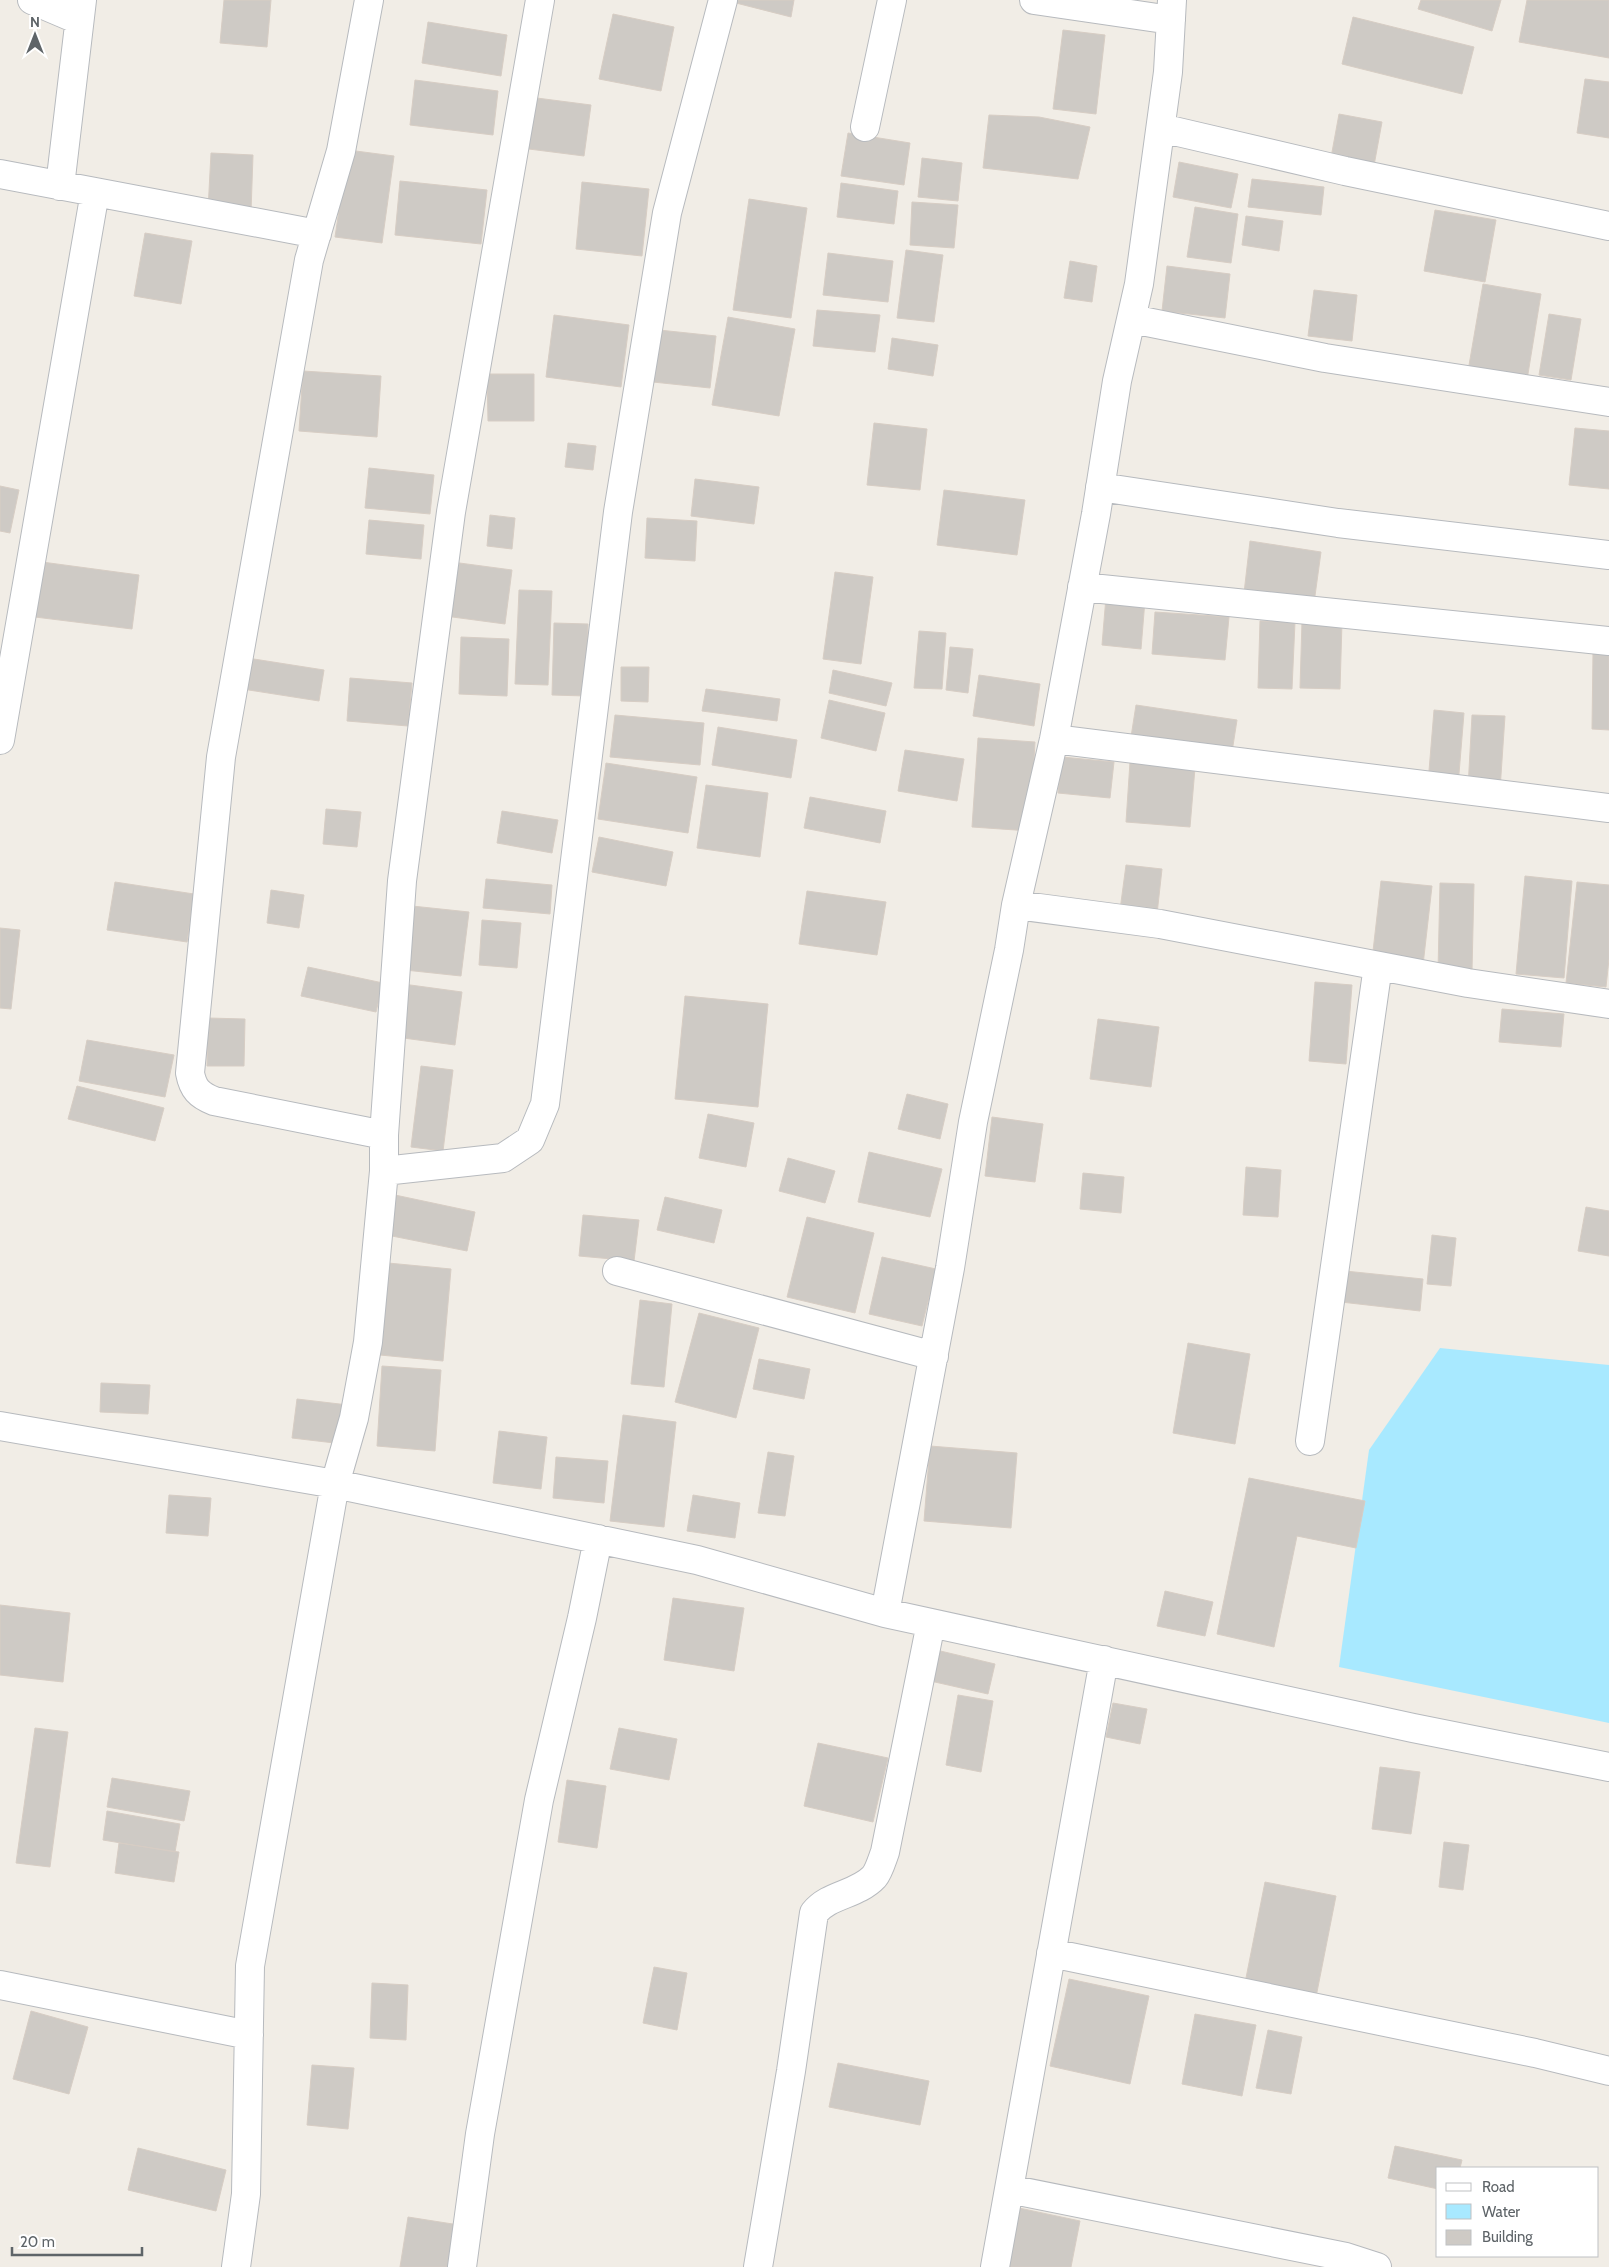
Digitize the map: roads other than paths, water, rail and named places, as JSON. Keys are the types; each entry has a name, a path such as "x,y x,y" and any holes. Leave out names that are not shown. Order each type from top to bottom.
{"street":[{"path":"32,0 80,10 60,186"},
{"path":"369,0 342,150 309,260 221,757 190,1073 192,1085 200,1095 214,1101 384,1135"},
{"path":"236,2267 246,2194 250,1966 335,1484 354,1418 368,1342 384,1171 384,1135 402,880 450,522 540,0"},
{"path":"384,1171 503,1158 530,1140 545,1104 618,512 667,213 723,0"},
{"path":"865,128 892,0"},
{"path":"885,1613 950,1268 972,1122 1009,950 1016,905 1054,739 1100,488 1117,381 1139,284 1168,72 1171,10 1034,0"},
{"path":"1161,128 1335,168 1609,226"},
{"path":"0,174 317,234"},
{"path":"0,740 94,192"},
{"path":"1132,319 1324,358 1609,402"},
{"path":"1100,488 1338,523 1609,555"},
{"path":"1082,587 1609,641"},
{"path":"1054,739 1609,808"},
{"path":"1016,905 1160,924 1468,984 1609,1004"},
{"path":"1310,1441 1378,966"},
{"path":"617,1272 934,1356"},
{"path":"0,1426 335,1484 598,1539 697,1560 885,1613 1413,1728 1609,1767"},
{"path":"462,2267 480,2134 539,1800 582,1618 598,1539"},
{"path":"758,2267 791,2071 814,1913 828,1901 859,1888 875,1876 885,1852 931,1623"},
{"path":"995,2267 1104,1660"},
{"path":"1052,1953 1535,2053 1609,2071"},
{"path":"0,1985 249,2035"},
{"path":"1009,2189 1346,2257 1377,2267"}],"water":[{"path":"1440,1348 1609,1365 1609,1723 1339,1667 1369,1450"}]}
